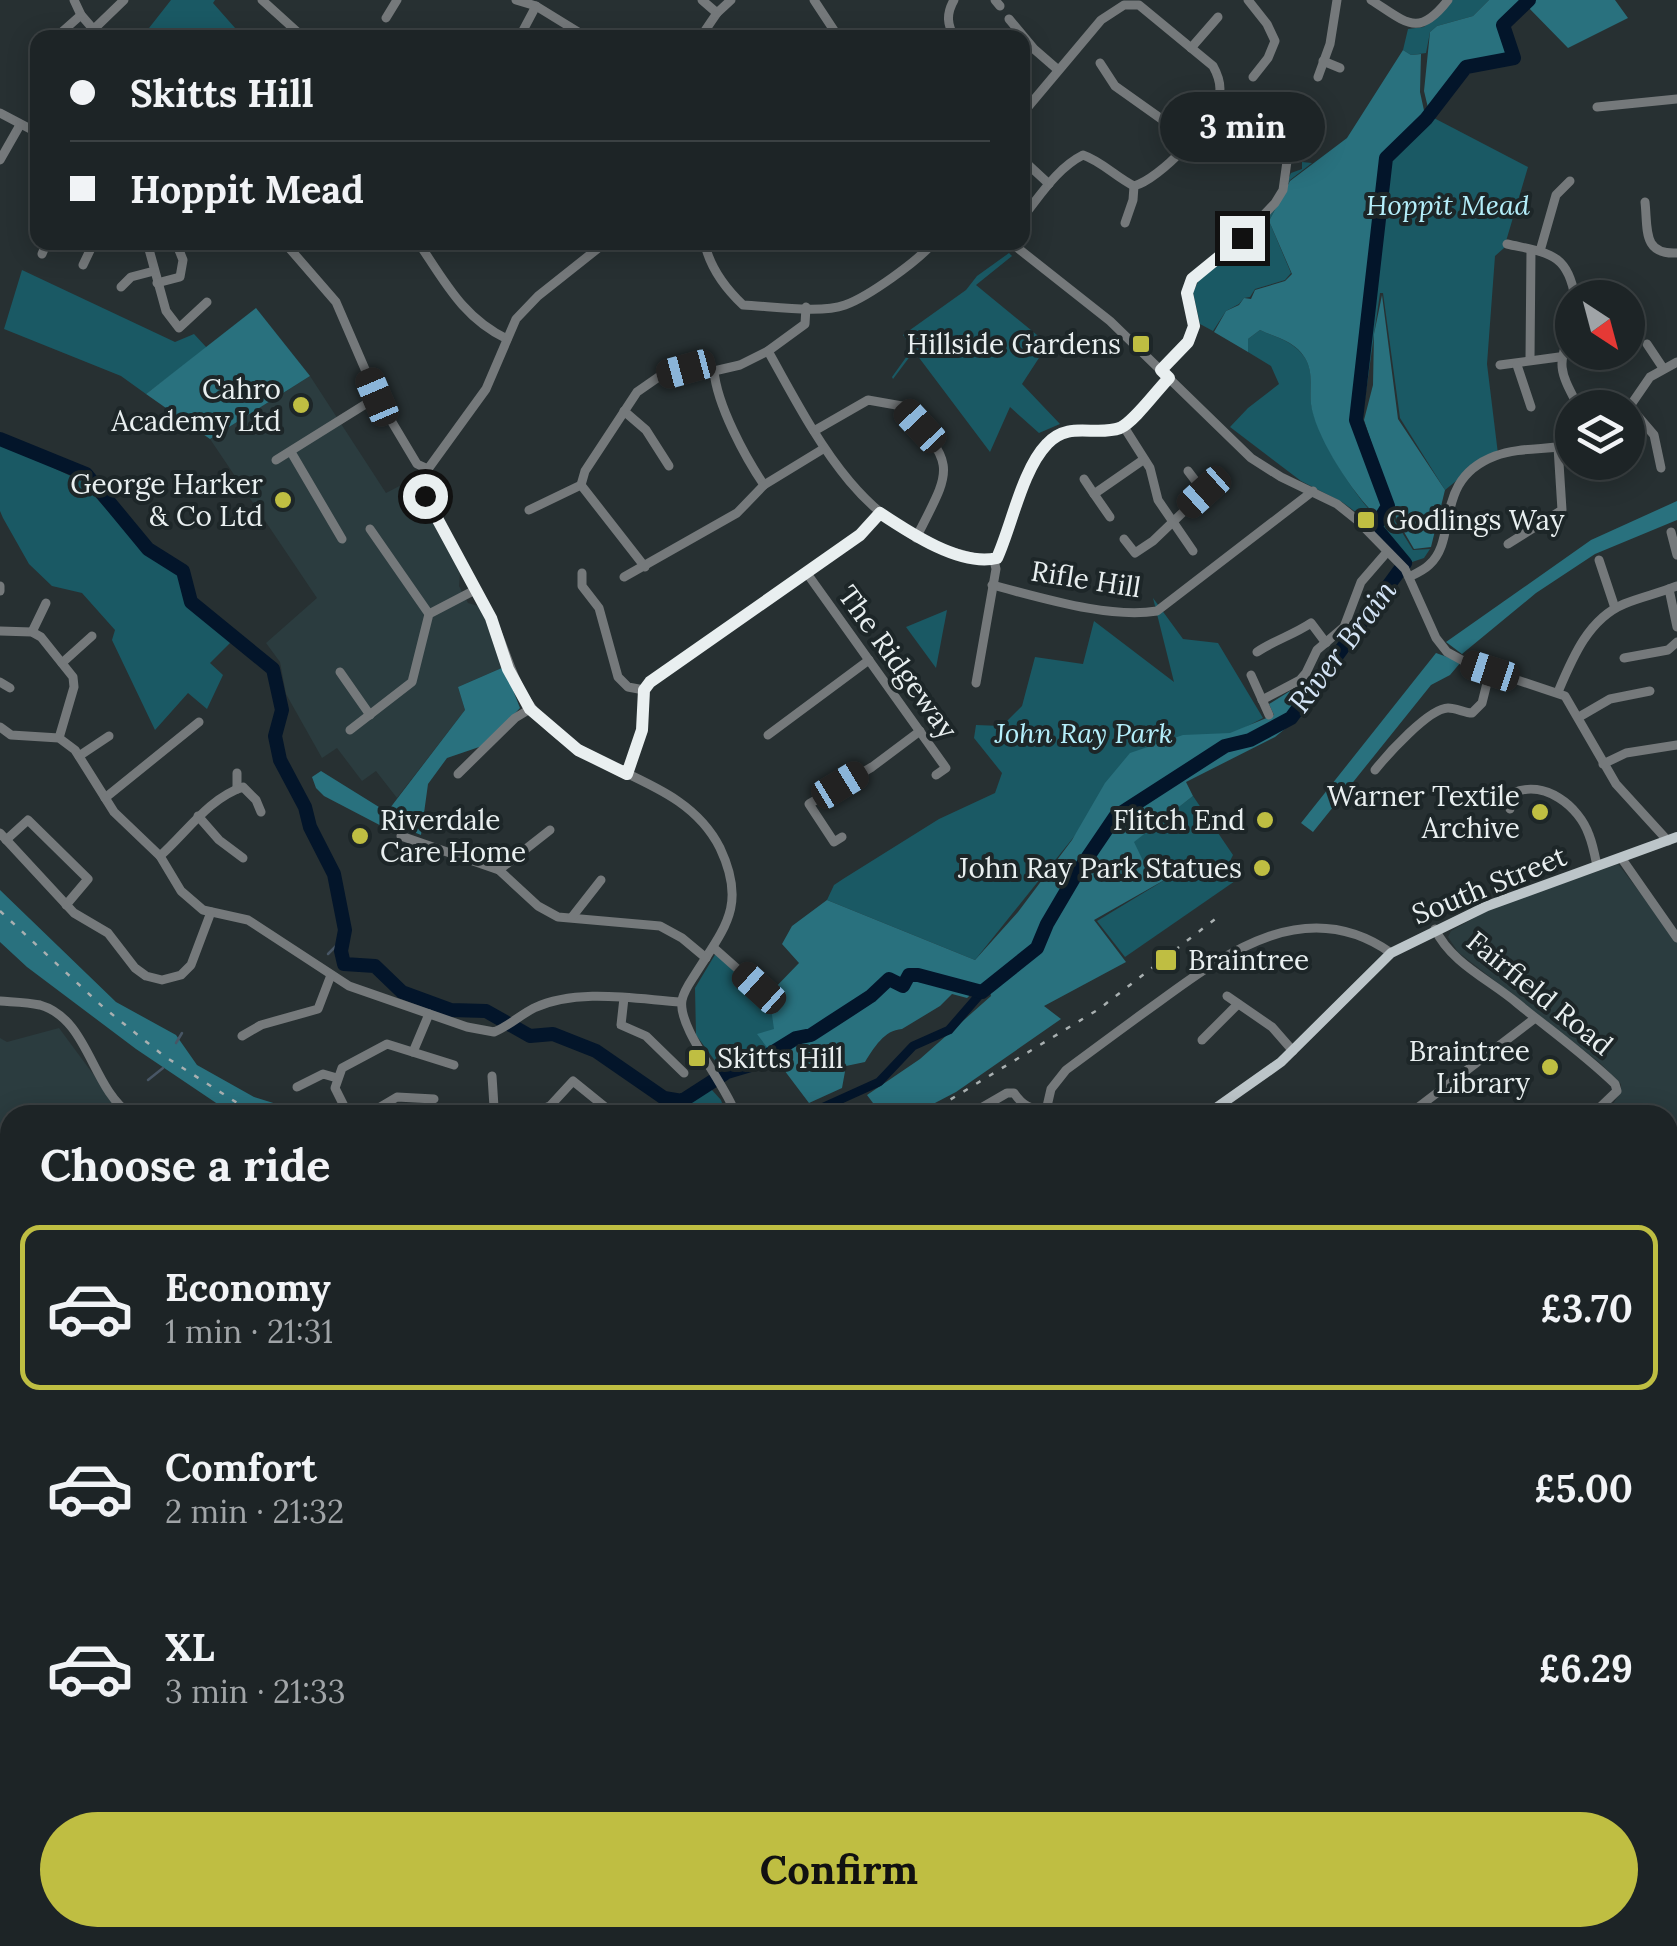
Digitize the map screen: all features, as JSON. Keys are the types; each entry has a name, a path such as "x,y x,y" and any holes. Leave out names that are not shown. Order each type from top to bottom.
{"main road":[{"name":"South Street","path":"1220,1105 1293,1052 1391,953 1499,901 1673,840"}],"street":[{"path":"74,0 94,30"},
{"path":"99,30 124,0"},
{"path":"262,0 297,30"},
{"path":"386,18 398,0"},
{"path":"516,0 536,6 575,30"},
{"path":"702,0 717,13"},
{"path":"705,30 731,0"},
{"path":"814,0 833,30"},
{"path":"950,30 949,9 954,0"},
{"path":"1248,0 1267,24 1274,41 1269,66 1253,76"},
{"path":"1318,77 1337,0"},
{"path":"1371,0 1408,24 1416,25 1430,21 1448,0"},
{"path":"1030,104 1108,7 1140,2 1212,66 1219,77 1219,96 1204,125 1147,182 1134,186 1093,158 1082,155 1072,160 1030,208"},
{"path":"523,30 536,6"},
{"path":"64,30 81,15"},
{"path":"1191,48 1218,17"},
{"path":"1009,18 1019,30"},
{"path":"1030,44 1057,69"},
{"path":"1323,61 1340,68"},
{"path":"1100,63 1115,86 1191,140"},
{"path":"1597,107 1677,99"},
{"path":"0,114 30,130"},
{"path":"0,160 20,124"},
{"path":"994,560 1000,554 1020,494 1047,444 1074,429 1103,431 1124,427 1165,374 1188,342 1194,326 1187,293 1192,279 1237,244 1275,203 1283,190 1289,161"},
{"path":"1030,166 1049,184"},
{"path":"1530,359 1536,250 1556,195 1570,181"},
{"path":"1125,223 1134,186"},
{"path":"1645,202 1649,240 1654,249 1677,253"},
{"path":"1507,244 1558,258 1568,268 1571,280"},
{"path":"42,254 44,250"},
{"path":"83,265 90,250"},
{"path":"148,250 166,312 179,328 207,302"},
{"path":"157,283 180,277 183,260 179,250"},
{"path":"291,250 336,302 377,397 417,464 428,468"},
{"path":"423,250 461,306 484,328 507,338"},
{"path":"596,250 538,296 516,319 486,389 428,468 425,496 491,618 520,695 530,709 578,750 682,802 720,849 732,890 732,905 724,934 681,1002 691,1035 731,1105"},
{"path":"709,250 710,262 731,294 744,305 806,307 844,306 920,259 927,250"},
{"path":"1020,250 1100,313 1251,458 1348,512 1404,570 1436,638 1447,652 1490,671 1558,692 1570,701 1616,784 1673,840"},
{"path":"121,286 131,277 154,271"},
{"path":"530,510 581,485 585,471 637,392 660,376 686,369 714,372 768,351 806,324 806,307"},
{"path":"1647,344 1663,368"},
{"path":"768,351 823,449 853,488 880,513 916,538 944,550 994,560"},
{"path":"1500,365 1555,357"},
{"path":"1641,390 1650,377 1677,362"},
{"path":"1517,365 1531,406"},
{"path":"714,372 716,386 764,486"},
{"path":"276,460 377,397"},
{"path":"814,430 868,400 902,406 942,456 946,472 916,538"},
{"path":"624,411 646,430 669,466"},
{"path":"1645,426 1654,435 1661,468"},
{"path":"1124,427 1150,468 1158,500 1194,551"},
{"path":"1404,570 1430,565 1438,554 1454,493 1476,464 1498,454 1555,447"},
{"path":"624,577 737,513 764,486 823,449"},
{"path":"291,452 342,540"},
{"path":"1094,494 1143,460"},
{"path":"1124,538 1134,553 1153,541 1204,492 1188,472"},
{"path":"1084,479 1110,517"},
{"path":"1508,544 1562,510 1560,480"},
{"path":"581,485 645,567"},
{"name":"Rifle Hill","path":"992,586 1100,608 1156,612 1313,492"},
{"path":"627,774 642,730 644,690 662,672 860,535 880,513"},
{"path":"370,529 429,614"},
{"path":"1674,539 1677,555"},
{"path":"1262,700 1300,680 1317,650 1344,626 1360,582 1387,552"},
{"path":"976,683 996,568 994,560"},
{"path":"1599,560 1616,608"},
{"name":"The Ridgeway","path":"806,572 946,768 936,775"},
{"path":"582,573 582,586 599,608 618,677 628,688 644,690"},
{"path":"1558,692 1583,640 1616,608 1673,587 1677,627"},
{"path":"350,730 412,682 429,614 475,590"},
{"path":"32,632 46,603"},
{"path":"1257,652 1280,636 1294,634 1311,623 1326,643"},
{"path":"0,631 32,632 41,637 73,677 74,687 58,738"},
{"path":"62,663 92,636"},
{"path":"1624,658 1668,650 1677,642"},
{"path":"768,736 869,660"},
{"path":"1375,770 1408,734 1438,711 1448,708 1472,714 1478,709 1490,671"},
{"path":"340,672 370,714"},
{"path":"1251,675 1269,716"},
{"path":"0,682 10,688"},
{"path":"1579,717 1610,699 1650,691"},
{"path":"474,778 461,771 530,709"},
{"path":"106,798 199,722"},
{"path":"0,746 4,730 58,738 79,756 130,830 160,856 181,891 203,910 248,920 349,986 476,1030 494,1032 558,1000 624,998 681,1002"},
{"path":"842,836 834,842 809,804 920,731"},
{"path":"79,756 110,736"},
{"path":"1603,764 1626,752 1677,745"},
{"path":"237,773 237,788"},
{"path":"160,856 198,816 237,788 243,786 250,792 261,812"},
{"path":"1510,809 1514,793 1527,788 1560,798 1588,831 1597,866"},
{"path":"198,816 219,840 243,858"},
{"path":"66,905 88,880 28,820 3,837 66,905 108,933 146,976 162,980 181,975 191,964 211,912"},
{"path":"498,870 550,830"},
{"path":"401,836 498,870 538,906 558,917 660,926 706,958"},
{"path":"458,854 463,841"},
{"path":"1622,859 1677,938"},
{"path":"572,917 601,880"},
{"path":"1047,1105 1051,1089 1066,1070 1198,974 1255,940 1298,929 1326,929 1360,937 1391,953"},
{"name":"Fairfield Road","path":"1435,929 1446,948 1579,1050 1611,1080 1617,1091 1602,1105"},
{"path":"714,948 759,988"},
{"path":"242,1036 261,1024 318,1009 331,975"},
{"path":"1227,996 1272,1027 1293,1052"},
{"path":"624,998 622,1025 646,1036 684,1073"},
{"path":"0,1001 41,1006 64,1018 78,1036 106,1091 121,1105"},
{"path":"1202,1040 1238,1004"},
{"path":"412,1052 429,1014"},
{"path":"1421,1105 1534,1019"},
{"path":"344,1105 335,1088 342,1068 388,1044 454,1065"},
{"path":"296,1087 323,1074 336,1078"},
{"path":"492,1076 494,1105"},
{"path":"551,1105 573,1081 603,1105"},
{"path":"986,1105 1008,1092 1014,1093 1024,1105"},
{"path":"385,1105 397,1097 434,1099"}],"shaded area":[{"path":"1489,0 1615,0 1628,18 1568,48 1524,3 1502,25 1511,56 1464,66 1429,112 1424,91 1430,32 1437,26 1473,16"},
{"path":"1403,50 1411,55 1421,54 1420,92 1425,115 1384,157 1354,419 1385,506 1378,517 1347,480 1320,432 1311,404 1309,369 1301,352 1260,330 1248,339 1248,352 1214,332 1226,311 1244,298 1251,299 1255,290 1285,281 1292,274 1269,221 1290,181 1347,138"},
{"path":"1382,295 1398,419 1445,490 1431,547 1414,549 1397,520 1364,420 1373,385 1374,334"},
{"path":"256,308 310,376 210,439 146,394"},
{"path":"310,376 386,493 418,480 422,503 460,573 459,586 468,603 478,606 504,667 458,687 465,710 397,798 376,771 362,781 337,748 322,758 286,694 280,662 266,643 317,598 210,439"},
{"path":"1677,501 1677,520 1595,554 1536,593 1462,654 1446,642 1591,540"},
{"path":"1436,653 1461,662 1450,675 1431,685 1313,832 1301,823"},
{"path":"504,667 520,708 485,745 447,758 428,784 421,835 399,826 393,832 316,788 312,777 321,771 387,812 465,710 458,687"},
{"path":"1290,691 1302,715 1275,737 1186,782 1193,796 1134,842 1147,869 1188,862 1229,863 1224,877 1168,878 1094,920 1126,962 1044,1006 1061,1019 956,1092 931,1105 874,1105 867,1095 920,1059 991,996 987,980 967,998 952,994 940,1006 890,1033 865,1062 846,1066 842,1088 809,1103 757,1034 774,1029 769,994 799,963 782,944 792,926 827,900 975,960 1018,912 1072,840 1105,783 1130,753 1183,735 1230,733 1274,715 1269,704"},
{"path":"1618,864 1677,940 1677,1105 1612,1105 1621,1084 1600,1063 1458,952 1448,937 1451,931 1490,909"},
{"path":"0,890 116,1002 176,1035 197,1065 254,1097 280,1105 219,1105 136,1049 0,942"},
{"path":"59,1028 119,1105 0,1105 0,1038 7,1042"}],"green space":[{"path":"171,0 215,0 213,3 237,30 147,30"},
{"path":"1446,0 1489,0 1473,16 1437,26 1430,32 1426,53 1411,55 1403,50 1408,29 1424,27"},
{"name":"Hoppit Mead","path":"1432,117 1528,167 1504,248 1495,256 1487,364 1498,454 1477,464 1445,490 1400,418 1380,293 1362,420 1395,521 1413,550 1430,549 1424,558 1412,562 1379,526 1390,506 1358,419 1379,274 1386,158"},
{"path":"1302,162 1312,163 1290,180 1269,221 1291,273 1285,280 1255,289 1250,297 1226,311 1213,331 1200,324 1193,292 1199,280 1261,227 1275,208 1291,173 1302,169"},
{"path":"1009,253 1012,256 976,285 1048,344 1022,384 1060,424 1039,433 1010,407 990,452 914,351 892,377 912,349 903,335"},
{"path":"22,270 175,342 194,334 207,348 146,394 121,376 4,329"},
{"path":"1260,330 1290,344 1308,363 1311,403 1320,432 1347,480 1377,518 1372,524 1342,502 1301,481 1230,427 1279,384 1271,366 1248,352 1248,339"},
{"path":"0,442 81,481 144,551 179,576 188,603 232,641 210,663 223,675 207,709 188,693 155,730 112,640 115,630 82,593 52,586 29,564 3,518"},
{"name":"John Ray Park","path":"1153,598 1183,639 1218,643 1263,718 1101,803 975,960 827,900 834,885 843,879 939,819 995,793 1002,773 974,738 976,725 1002,726 1022,706 1035,657 1083,664 1094,621 1174,682"},
{"path":"947,610 936,668 906,627"},
{"path":"1193,796 1233,855 1229,863 1188,861 1147,869 1133,842"},
{"path":"1200,875 1235,881 1125,957 1097,921 1168,878"},
{"path":"716,953 769,1003 785,1009 795,1033 763,1054 721,1069 696,1035 695,988"},
{"path":"711,1089 723,1105 664,1105 671,1101 687,1104"}],"waterway":[{"name":"River Brain","path":"0,439 86,474 148,549 183,571 191,602 273,669 282,710 275,736 280,760 334,874 345,930 341,951 344,964 375,966 402,992 451,1010 486,1011 530,1036 553,1034 596,1051 664,1098 682,1101 727,1072 754,1064 796,1038 811,1035 871,996 889,979 903,986 909,975 918,975 982,992 1037,948 1077,873 1115,817 1225,746 1250,740 1291,718 1405,563 1375,527 1388,506 1356,420 1386,158 1426,119 1466,67 1514,58 1503,25 1529,0"},
{"name":"River Brain","path":"328,954 345,930"},
{"path":"828,1105 879,1082 913,1046 949,1030 982,992"},
{"path":"176,1043 182,1033"},
{"path":"148,1080 163,1068"}],"railway":[{"path":"0,911 103,1007 164,1056 240,1105"},
{"path":"941,1105 1099,1009 1219,916"}],"place":[{"name":"Hillside Gardens","path":"1141,344"},
{"name":"Cahro Academy Ltd","path":"301,405"},
{"name":"George Harker & Co Ltd","path":"283,500"},
{"name":"Godlings Way","path":"1366,520"},
{"name":"Warner Textile Archive","path":"1540,812"},
{"name":"Flitch End","path":"1265,820"},
{"name":"Riverdale Care Home","path":"360,836"},
{"name":"John Ray Park Statues","path":"1262,868"},
{"name":"Braintree","path":"1166,960"},
{"name":"Skitts Hill","path":"697,1058"},
{"name":"Braintree Library","path":"1550,1067"}],"route":[{"path":"425,496 491,618 508,669 530,709 578,750 627,774 642,730 644,690 650,682 860,535 880,513 916,538 944,550 985,560 997,558 1017,502 1047,444 1074,429 1103,431 1124,427 1169,378 1161,370 1188,342 1194,326 1187,293 1192,279 1242,238"}]}
